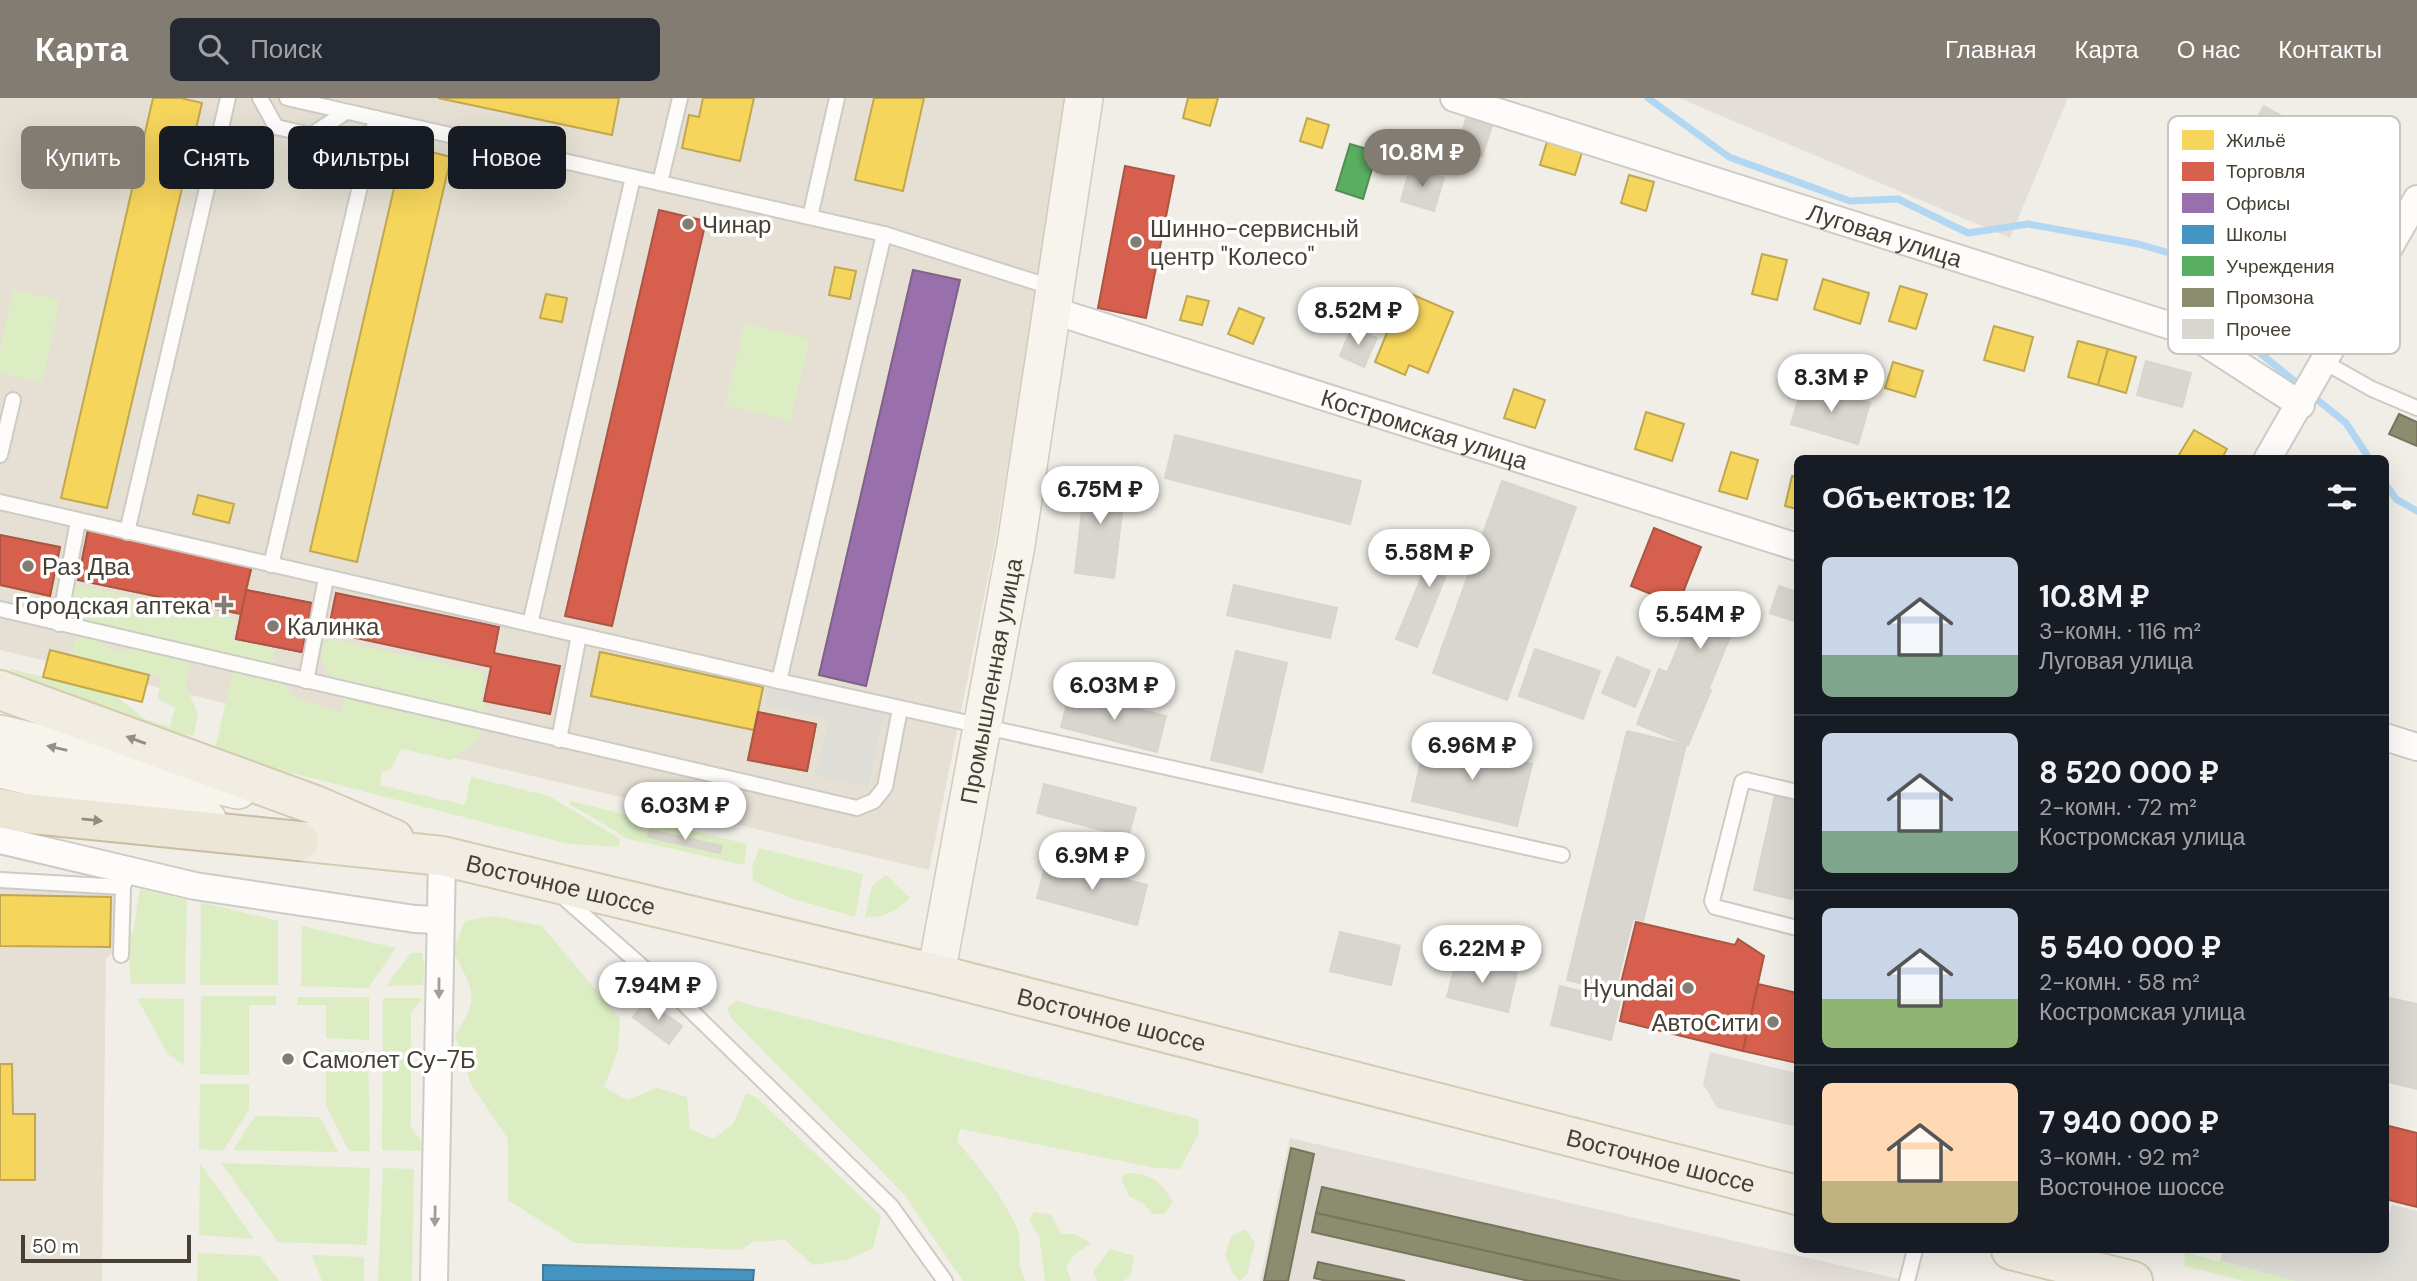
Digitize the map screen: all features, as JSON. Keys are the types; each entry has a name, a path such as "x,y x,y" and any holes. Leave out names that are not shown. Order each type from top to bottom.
{"highway":[{"path":"0,808 23,813 299,841"}],"main road":[{"path":"0,690 315,805 432,854"},
{"path":"299,841 432,854"},
{"name":"Восточное шоссе","path":"432,854 936,974 1794,1194"},
{"path":"2023,1253 2133,1281"}],"street":[{"name":"Промышленная улица","path":"936,974 1016,545 1084,98"},
{"name":"Луговая улица","path":"1454,98 2168,325"},
{"path":"2400,230 2417,199"},
{"name":"Костромская улица","path":"1052,299 1794,546"},
{"name":"Луговая улица","path":"2223,354 2301,405"},
{"path":"2270,455 2331,354"},
{"path":"0,734 193,781 315,805"},
{"path":"2389,738 2417,747"},
{"path":"0,769 299,841"},
{"path":"0,840 125,879 195,886 415,919 439,920"},
{"path":"432,854 439,920 434,1281"}],"lane":[{"path":"127,532 228,98"},
{"path":"260,98 276,127 311,135 346,112"},
{"path":"287,98 884,234 1052,299"},
{"path":"660,183 680,98"},
{"path":"810,217 837,98"},
{"path":"271,565 376,118"},
{"path":"530,624 633,177"},
{"path":"779,681 884,234"},
{"path":"2326,363 2372,389 2417,408"},
{"path":"0,455 13,400"},
{"path":"0,502 900,709 1562,855"},
{"path":"60,624 78,521"},
{"path":"306,681 326,578"},
{"path":"0,609 858,808 874,801 885,787 900,709"},
{"path":"559,740 579,635"},
{"path":"1794,791 1746,780 1742,782 1712,901 1715,906 1794,927"},
{"path":"0,880 125,879 121,955"},
{"path":"545,881 679,999 891,1206 945,1281"},
{"path":"1907,1281 1914,1253"}],"shaded area":[{"path":"0,98 1068,98 995,542 929,870 0,650"},
{"path":"1679,98 2068,98 2010,238"},
{"path":"767,688 884,713 868,787 816,776 829,719 764,705"},
{"path":"0,888 115,892 114,951 106,958 102,1281 0,1281"},
{"path":"1710,1052 1794,1072 1794,1126 1717,1108 1703,1084"},
{"path":"1290,1138 1908,1281 1260,1281"},
{"path":"2392,1205 2417,1211 2417,1281 2296,1281 2220,1261 2222,1253 2389,1253 2389,1213"}],"green space":[{"path":"13,290 60,300 42,382 0,373 0,350"},
{"path":"745,323 810,339 790,421 725,405"},
{"path":"78,585 236,620 232,640 275,649 272,665 292,696 342,714 342,695 321,660 324,643 332,639 481,672 485,678 481,699 485,706 478,740 451,760 401,749 391,769 382,772 380,785 465,805 471,777 549,796 620,839 619,847 569,844 214,753 232,676 231,660 64,619 71,591"},
{"path":"85,635 100,638 104,647 123,652 135,647 190,660 186,685 198,715 194,735 173,734 126,724 56,694 8,668 116,696 145,719 170,727 175,708 157,698 162,677 71,654 75,640"},
{"path":"570,801 747,844 744,865 628,839 570,804"},
{"path":"759,848 863,874 855,917 794,899 753,881 752,868"},
{"path":"886,875 910,898 889,913 878,917 865,917 872,886"},
{"path":"140,889 187,900 185,984 131,984 129,957 124,953 127,935 133,932"},
{"path":"201,902 278,921 278,985 200,985"},
{"path":"495,916 542,926 620,1019 618,1050 604,1087 627,1100 657,1088 687,1097 690,1129 713,1139 733,1124 746,1093 756,1097 881,1216 873,1248 847,1260 813,1265 785,1240 753,1242 741,1250 575,1243 508,1200 508,1139 471,1084 455,1035 468,1011 471,993 453,951 465,921"},
{"path":"302,926 396,948 368,988 301,986"},
{"path":"411,953 422,953 425,968 423,985 386,986"},
{"path":"201,996 276,996 276,1005 249,1005 249,1075 200,1074"},
{"path":"298,997 369,997 369,1040 326,1038 326,1005 297,1005"},
{"path":"137,998 184,999 184,1066 167,1053"},
{"path":"383,998 423,998 411,1013 411,1127 421,1141 421,1151 382,1150"},
{"path":"736,1001 1198,1119 1199,1133 1180,1169 1156,1168 960,1129 957,1141 998,1194 1017,1228 1020,1266 1026,1281 963,1281 903,1193 731,1018 727,1008"},
{"path":"326,1050 368,1051 370,1151 349,1151 326,1105"},
{"path":"200,1084 249,1084 249,1110 223,1151 199,1149"},
{"path":"255,1116 320,1117 338,1152 233,1150"},
{"path":"200,1163 254,1239 199,1235"},
{"path":"221,1163 370,1168 367,1245 278,1242"},
{"path":"383,1168 414,1169 412,1281 378,1281"},
{"path":"1127,1173 1149,1177 1164,1189 1173,1202 1164,1214 1153,1214 1144,1204 1129,1196 1121,1178"},
{"path":"1034,1212 1051,1215 1061,1234 1075,1234 1091,1243 1075,1254 1066,1266 1071,1281 1045,1281 1039,1236 1029,1221"},
{"path":"1246,1229 1255,1243 1247,1275 1239,1281 1225,1255 1232,1235"},
{"path":"1110,1249 1134,1256 1130,1277 1123,1281 1097,1281 1093,1271"},
{"path":"198,1253 260,1256 279,1281 197,1281"},
{"path":"2185,1253 2296,1281 2244,1281 2184,1266"},
{"path":"312,1255 364,1257 364,1281 322,1281"}],"building: Жильё":[{"path":"153,98 181,98 202,103 197,126 159,126 159,189 182,189 107,508 61,498 132,189 145,189 145,133"},
{"path":"438,98 619,98 612,135"},
{"path":"703,98 754,98 740,161 682,148 689,115 699,117"},
{"path":"874,98 924,98 903,191 855,180"},
{"path":"1188,98 1218,98 1210,126 1183,118"},
{"path":"1307,118 1329,125 1322,148 1300,141"},
{"path":"1548,138 1583,149 1575,175 1540,165"},
{"path":"434,153 448,156 448,170 357,562 310,551 394,189 434,189"},
{"path":"1629,175 1654,182 1646,211 1621,203"},
{"path":"1762,254 1787,260 1777,300 1752,294"},
{"path":"835,267 856,271 850,299 829,295"},
{"path":"1823,279 1869,293 1860,324 1814,309"},
{"path":"1900,286 1927,294 1916,329 1889,321"},
{"path":"1404,291 1453,312 1428,373 1409,365 1405,375 1375,362"},
{"path":"546,294 567,298 562,322 540,318"},
{"path":"1187,296 1209,301 1202,325 1180,320"},
{"path":"1239,308 1264,318 1253,344 1228,334"},
{"path":"1994,326 2033,337 2024,371 1984,360"},
{"path":"2078,341 2108,349 2098,385 2068,377"},
{"path":"2108,349 2136,357 2126,393 2098,385"},
{"path":"1893,362 1923,371 1915,397 1885,388"},
{"path":"1514,389 1545,400 1535,428 1504,418"},
{"path":"1646,412 1684,424 1672,461 1635,449"},
{"path":"2194,430 2227,449 2224,455 2179,455"},
{"path":"1731,452 1758,460 1747,499 1719,491"},
{"path":"1792,476 1794,476 1794,508 1785,506"},
{"path":"198,495 234,504 229,523 193,514"},
{"path":"88,530 252,565 241,614 78,580"},
{"name":"Раз Два","path":"0,535 60,547 50,596 0,585"},
{"path":"50,650 149,675 142,702 43,677"},
{"path":"600,652 763,687 758,712 816,724 807,771 748,760 754,730 591,696"},
{"path":"600,652 763,687 754,730 591,696"},
{"path":"0,895 111,897 110,947 0,946"},
{"path":"0,1064 12,1064 13,1114 35,1114 35,1180 0,1180"}],"building: Торговля":[{"name":"Шинно-сервисный центр \"Колесо\"","path":"1125,166 1174,176 1146,318 1098,308"},
{"path":"659,210 706,221 612,626 565,616"},
{"path":"1654,528 1701,547 1678,605 1631,586"},
{"path":"88,530 252,565 246,590 312,603 302,652 236,639 241,614 78,580"},
{"name":"Раз Два","path":"0,535 60,547 50,596 0,585"},
{"name":"Калинка","path":"246,590 312,603 302,652 236,639"},
{"path":"336,593 499,627 494,653 560,666 550,714 484,701 491,667 328,632"},
{"path":"758,712 816,724 807,771 748,760"},
{"name":"Hyundai","path":"1636,922 1735,945 1738,939 1764,956 1743,1051 1620,1021 1626,993 1619,991"},
{"name":"АвтоСити","path":"1758,984 1794,992 1794,1062 1743,1051"},
{"path":"2389,1126 2417,1133 2417,1207 2389,1200"}],"building: Офисы":[{"path":"913,270 960,280 866,686 819,675"}],"building: Школы":[{"path":"543,1265 754,1270 753,1281 543,1281"}],"building: Учреждения":[{"path":"1350,144 1377,152 1363,199 1336,190"}],"building: Промзона":[{"path":"2399,414 2417,422 2417,446 2389,434"},
{"path":"1291,1148 1314,1154 1288,1281 1264,1281"},
{"path":"1322,1187 1740,1281 1621,1281 1316,1213"},
{"path":"1316,1213 1621,1281 1529,1281 1312,1232"},
{"path":"1318,1262 1405,1281 1327,1281 1314,1278"}],"building: Прочее":[{"path":"2264,106 2282,116 2258,116"},
{"path":"1468,112 1494,120 1482,156 1457,149"},
{"path":"1410,168 1444,178 1434,211 1401,201"},
{"path":"1352,327 1377,338 1364,367 1340,356"},
{"path":"2146,361 2191,373 2182,407 2137,395"},
{"path":"1803,383 1870,403 1858,444 1791,424"},
{"path":"1175,435 1361,481 1350,524 1165,478"},
{"path":"1086,475 1126,480 1114,578 1075,573"},
{"path":"1502,481 1576,507 1507,700 1433,673"},
{"path":"1441,530 1461,538 1417,647 1396,639"},
{"path":"1234,585 1337,608 1330,638 1227,615"},
{"path":"1779,586 1794,591 1794,621 1770,613"},
{"path":"1692,614 1732,632 1709,688 1668,671"},
{"path":"1535,649 1600,671 1583,719 1519,696"},
{"path":"1236,651 1287,663 1262,772 1211,760"},
{"path":"1617,657 1650,671 1635,707 1602,693"},
{"path":"1659,669 1711,690 1688,745 1637,724"},
{"path":"1070,692 1166,716 1157,752 1061,727"},
{"path":"1627,731 1686,745 1643,921 1633,918 1615,991 1567,980"},
{"path":"1426,739 1532,764 1517,826 1412,801"},
{"path":"1044,784 1136,808 1128,837 1037,813"},
{"path":"1775,795 1794,799 1792,899 1754,890"},
{"path":"650,830 722,846 720,853 648,837"},
{"path":"1047,859 1147,885 1137,925 1037,898"},
{"path":"1340,932 1400,946 1391,985 1330,971"},
{"path":"1457,959 1517,973 1508,1012 1447,997"},
{"path":"1560,986 1620,1001 1611,1040 1551,1025"},
{"path":"2389,998 2417,1004 2417,1089 2389,1082"},
{"path":"646,1000 682,1026 669,1044 633,1017"}],"waterway":[{"path":"1648,98 1729,157 1850,201 1898,199 1968,233 2028,224 2138,244 2168,252"},
{"path":"2261,354 2346,423 2367,455"},
{"path":"2389,489 2396,499 2417,511"}],"place":[{"name":"Чинар","path":"688,224"},
{"name":"Шинно-сервисный центр \"Колесо\"","path":"1136,242"},
{"name":"Раз Два","path":"28,566"},
{"name":"Городская аптека","path":"224,605"},
{"name":"Калинка","path":"273,626"},
{"name":"Hyundai","path":"1688,988"},
{"name":"АвтоСити","path":"1773,1022"},
{"name":"Самолет Су-7Б","path":"288,1059"}]}
